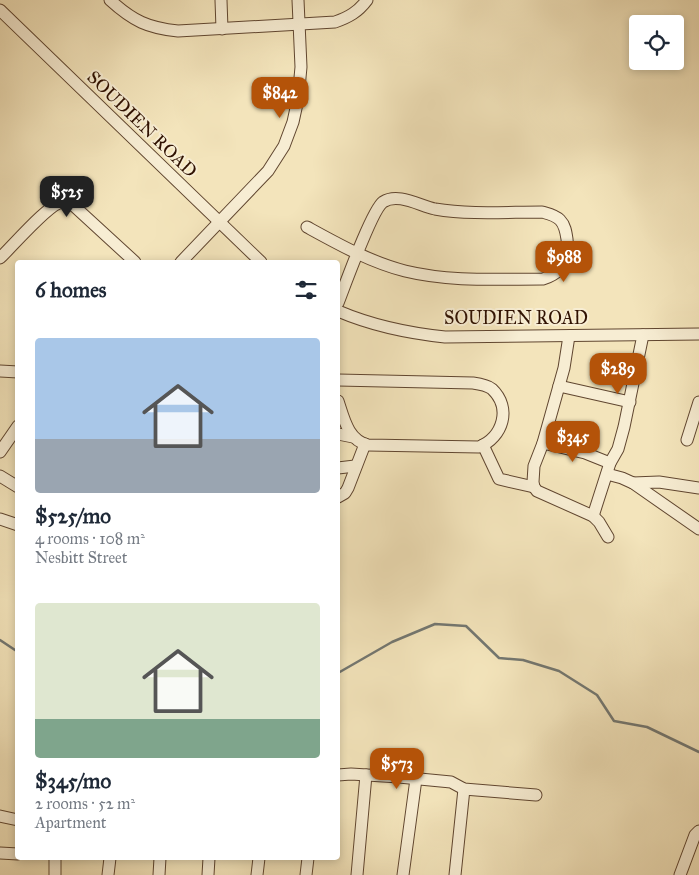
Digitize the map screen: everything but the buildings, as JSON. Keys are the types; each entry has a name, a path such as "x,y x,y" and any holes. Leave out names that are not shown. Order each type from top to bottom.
{"street":[{"path":"110,0 133,20 159,29 178,32 335,22 347,18 358,11 367,0"},
{"path":"221,0 222,29"},
{"path":"183,260 268,171 284,146 293,122 298,100 300,67 298,0"},
{"name":"SOUDIEN ROAD","path":"0,10 259,260"},
{"path":"307,227 358,253 404,270 434,276 472,279 543,279 552,276 560,270 567,256 566,229 561,220 553,215 542,212 460,211 434,208 410,201 392,199 379,206 358,253 340,298"},
{"path":"0,258 46,212 62,202 74,206 133,260"},
{"name":"SOUDIEN ROAD","path":"340,312 379,326 418,334 454,337 699,334"},
{"path":"593,516 609,468 618,449 630,402 643,335"},
{"path":"534,487 534,466 543,443 564,368 569,336"},
{"path":"0,371 15,372"},
{"path":"340,380 473,383 485,385 498,397 502,416 498,433 492,440 478,447 365,444 353,437 340,434"},
{"path":"559,386 630,402"},
{"path":"687,440 699,402"},
{"path":"340,407 353,437"},
{"path":"0,452 15,430"},
{"path":"543,443 585,453 622,478 633,483 699,529"},
{"path":"340,496 348,488 365,444"},
{"path":"483,445 499,479 534,487 537,491 593,516 608,537"},
{"path":"340,468 355,466"},
{"path":"0,476 15,485"},
{"path":"633,483 659,482 699,488"},
{"path":"0,519 15,524"},
{"path":"340,776 366,775 416,778 451,782 464,789 536,795"},
{"path":"357,875 366,775"},
{"path":"403,875 416,778"},
{"path":"455,875 464,789"},
{"path":"0,816 15,819"},
{"path":"680,875 695,835 699,831"},
{"path":"0,853 15,854"},
{"path":"55,875 56,860"},
{"path":"108,875 110,860"},
{"path":"159,875 160,860"},
{"path":"208,875 210,860"},
{"path":"257,875 259,860"},
{"path":"306,875 308,860"}],"waterway":[{"path":"340,672 392,642 435,624 466,626 499,658 523,660 559,671 597,695 614,721 647,727 699,752"},
{"path":"0,640 15,650"}]}
